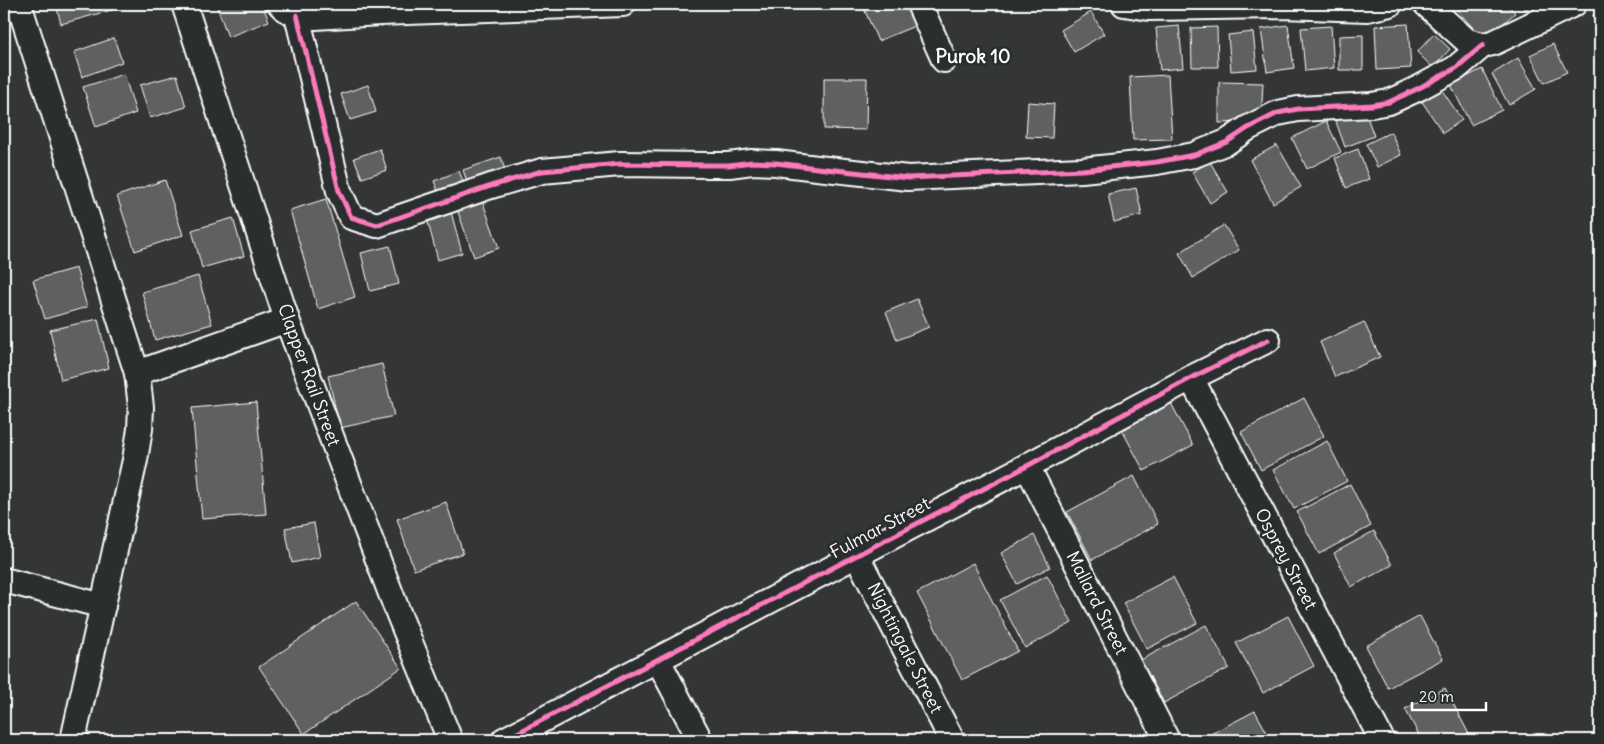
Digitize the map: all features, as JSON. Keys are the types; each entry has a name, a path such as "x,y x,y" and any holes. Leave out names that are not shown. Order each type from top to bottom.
{"street":[{"path":"19,4 137,373 141,407 140,429 73,740"},
{"name":"Clapper Rail Street","path":"184,4 287,320 399,615 450,740"},
{"path":"289,9 315,17 380,8 623,4"},
{"path":"919,4 944,60"},
{"path":"1124,4 1149,8 1281,5 1368,10 1390,4"},
{"path":"1426,4 1475,43 1493,42 1574,4"},
{"path":"289,9 339,191 351,217 377,225 491,186 542,171 620,164 713,165 752,162 776,163 908,178 1082,170 1157,162 1194,155 1227,142 1248,128 1278,114 1298,109 1372,105 1389,102 1456,68 1475,43"},
{"path":"137,373 287,320"},
{"name":"Fulmar Street","path":"504,740 857,556 1191,378 1268,340"},
{"name":"Osprey Street","path":"1191,378 1382,740"},
{"name":"Mallard Street","path":"1027,466 1167,740"},
{"name":"Nightingale Street","path":"857,556 952,740"},
{"path":"4,580 103,606"},
{"path":"658,660 700,740"}],"building":[{"path":"56,4 118,4 119,8 61,24"},
{"path":"216,4 262,4 269,21 228,37"},
{"path":"862,4 908,4 917,25 878,41"},
{"path":"1461,4 1507,4 1515,13 1484,40 1456,9"},
{"path":"1521,4 1534,4 1526,10"},
{"path":"1600,11 1600,31 1592,16"},
{"path":"1091,12 1104,34 1074,52 1061,30"},
{"path":"1408,24 1411,68 1377,70 1375,26"},
{"path":"1288,25 1294,68 1267,72 1261,29"},
{"path":"1179,26 1183,68 1160,70 1156,28"},
{"path":"1331,26 1334,68 1305,71 1301,28"},
{"path":"1217,27 1218,67 1192,67 1191,28"},
{"path":"1253,32 1257,69 1231,71 1228,35"},
{"path":"1434,34 1450,49 1433,68 1417,52"},
{"path":"1363,35 1363,70 1339,70 1339,36"},
{"path":"114,38 122,62 82,77 74,52"},
{"path":"1553,44 1567,72 1544,83 1530,55"},
{"path":"1518,58 1536,89 1509,105 1492,74"},
{"path":"1482,69 1502,110 1471,125 1451,85"},
{"path":"124,74 136,113 96,127 83,87"},
{"path":"177,75 186,107 150,118 140,85"},
{"path":"1168,75 1172,139 1133,140 1130,77"},
{"path":"824,78 867,78 866,130 824,129"},
{"path":"1219,82 1263,83 1261,121 1219,123"},
{"path":"368,85 376,112 350,120 341,94"},
{"path":"1440,87 1462,120 1443,133 1421,100"},
{"path":"1028,102 1054,104 1052,138 1026,137"},
{"path":"1364,109 1374,136 1345,147 1335,119"},
{"path":"1326,121 1341,152 1307,169 1292,138"},
{"path":"1391,132 1401,155 1377,167 1366,144"},
{"path":"1277,145 1301,187 1273,203 1250,160"},
{"path":"380,149 387,170 362,178 354,158"},
{"path":"1358,149 1369,179 1346,188 1335,158"},
{"path":"501,157 508,180 471,193 463,170"},
{"path":"1210,162 1228,192 1210,203 1192,172"},
{"path":"459,171 469,196 444,206 434,181"},
{"path":"165,180 183,235 135,251 117,196"},
{"path":"1136,188 1142,215 1114,222 1108,194"},
{"path":"326,199 355,297 318,309 290,210"},
{"path":"482,200 499,248 474,257 457,209"},
{"path":"450,208 462,253 438,260 426,215"},
{"path":"233,218 244,256 202,268 192,230"},
{"path":"1224,225 1239,250 1193,278 1179,253"},
{"path":"390,246 399,284 370,291 361,253"},
{"path":"76,268 87,307 45,319 33,280"},
{"path":"198,276 212,324 155,340 142,292"},
{"path":"917,299 929,327 897,340 886,312"},
{"path":"98,319 109,368 61,380 50,330"},
{"path":"1364,322 1380,357 1335,377 1320,342"},
{"path":"382,364 394,416 340,428 328,376"},
{"path":"1304,398 1324,436 1261,470 1241,432"},
{"path":"256,402 266,514 202,519 192,408"},
{"path":"1171,403 1193,445 1144,471 1122,430"},
{"path":"1327,441 1347,481 1294,509 1273,470"},
{"path":"1134,476 1158,524 1092,560 1067,512"},
{"path":"1350,484 1371,526 1319,554 1297,512"},
{"path":"446,502 463,553 414,570 397,519"},
{"path":"314,523 320,557 292,563 285,528"},
{"path":"1374,531 1392,565 1351,587 1334,553"},
{"path":"1034,535 1050,567 1017,584 1001,553"},
{"path":"973,563 1018,651 962,680 917,593"},
{"path":"1047,575 1072,623 1025,648 1000,600"},
{"path":"1173,577 1197,623 1147,649 1123,603"},
{"path":"356,601 401,668 304,734 259,667"},
{"path":"1288,616 1314,666 1263,693 1236,643"},
{"path":"1420,616 1443,659 1388,688 1366,646"},
{"path":"1206,625 1229,668 1164,703 1141,660"},
{"path":"1445,688 1472,740 1408,740 1419,735 1405,709"},
{"path":"1255,711 1271,740 1210,740 1207,736"}],"cycle path":[{"path":"297,15 339,191 351,217 377,225 491,186 542,171 620,164 729,165 752,162 776,163 908,178 1082,170 1157,162 1194,155 1227,142 1248,128 1278,113 1298,109 1372,105 1389,102 1456,68 1483,45"},
{"path":"504,740 1191,378 1268,340"}],"district":[{"name":"Purok 10","path":"973,56"}]}
